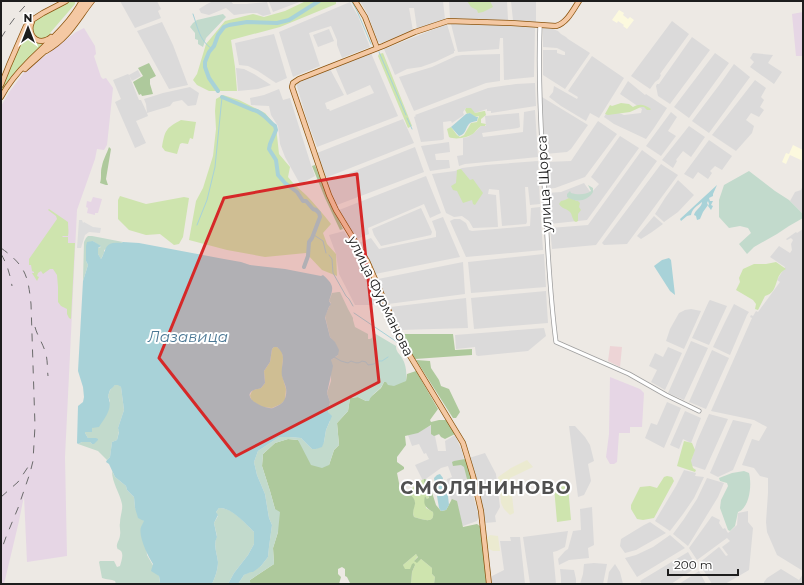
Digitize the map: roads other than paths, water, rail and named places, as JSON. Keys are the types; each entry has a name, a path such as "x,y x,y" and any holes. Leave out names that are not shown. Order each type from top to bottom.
{"main road":[{"path":"1,85 8,65 29,22 66,1"},
{"path":"1,97 14,78 28,62 87,1"},
{"path":"14,78 38,56 63,40 77,22 87,1"},
{"path":"355,1 365,17 377,48 415,32 448,21 556,26 565,22 579,1"},
{"path":"37,17 30,26 30,32 33,37 43,41 56,34"},
{"name":"улица Фурманова","path":"377,48 299,79 293,83 293,91 329,195 336,210 366,261 404,346 463,443 474,476 479,499 489,584"}],"street":[{"name":"улица Щорса","path":"540,25 540,108 552,311 556,342 629,374 666,395 699,410"}],"water":[{"path":"470,113 478,117 477,121 470,123 465,132 459,136 451,127 466,114"},
{"path":"717,185 713,196 709,198 710,201 713,201 711,210 708,206 709,204 708,201 708,205 700,219 697,220 696,216 694,215 702,202 694,209 691,215 687,216 681,221 680,219"},
{"name":"Лазавица","path":"93,241 101,246 98,248 98,254 101,259 107,246 112,243 139,243 250,265 285,269 321,276 323,275 332,286 329,301 331,304 325,317 330,337 335,342 339,350 338,355 331,360 333,366 327,393 330,402 328,412 332,416 326,430 324,442 322,447 312,449 301,438 279,437 258,451 254,462 257,475 265,494 269,518 272,525 268,557 261,566 253,572 244,575 238,584 228,584 254,544 254,532 233,513 224,508 219,508 216,512 218,515 214,523 217,537 215,546 218,562 212,584 159,584 159,576 151,571 153,564 142,541 140,531 144,521 138,518 134,497 127,490 126,486 115,477 109,464 106,462 110,457 112,442 117,440 119,432 118,428 124,410 121,387 115,385 110,390 108,396 110,405 109,409 99,427 92,428 92,432 85,432 88,438 96,438 98,440 94,444 90,442 77,443 78,406 83,402 84,397 83,387 78,371 83,281 88,265 86,261 87,242","holes":["277,347 283,357 282,376 286,393 281,404 273,408 269,408 256,403 252,400 250,394 253,390 261,388 265,383 264,371 270,362 272,349"]},
{"path":"669,258 671,260 675,295 670,291 654,266 662,260"},
{"path":"440,474 443,478 442,483 447,487 449,505 446,510 441,511 439,508 434,478"}],"waterway":[{"name":"Лазавица","path":"218,91 209,78 205,67 205,62 218,35 224,27 247,22 277,23 289,20 319,1"},
{"path":"352,2 371,44"},
{"path":"193,14 204,42 212,49"},
{"path":"379,52 406,115"},
{"path":"197,225 207,200 215,167 222,97"},
{"name":"Лазавица","path":"222,97 259,112 275,126 276,130 269,149 276,160 278,175 285,183 297,192 303,201 306,201 319,213 320,217 309,242 308,256 304,267"},
{"path":"407,118 412,129"},
{"path":"314,235 323,241 326,253"},
{"path":"329,255 332,259 333,273 353,306"},
{"path":"354,313 397,342"},
{"path":"334,357 348,363 351,361 357,363 362,361 366,362 368,365 374,364 377,361 382,361 388,357"},
{"path":"423,373 431,387"}],"railway":[{"path":"1,38 14,19 30,1"},
{"path":"1,248 21,266 29,286 31,304 35,426 33,461 30,473 1,551"},
{"path":"1,254 8,269 12,286"},
{"path":"35,327 46,354 48,376"},
{"path":"1,497 18,482 28,467"}],"district":[{"name":"СМОЛЯНИНОВО","path":"486,488"}]}
